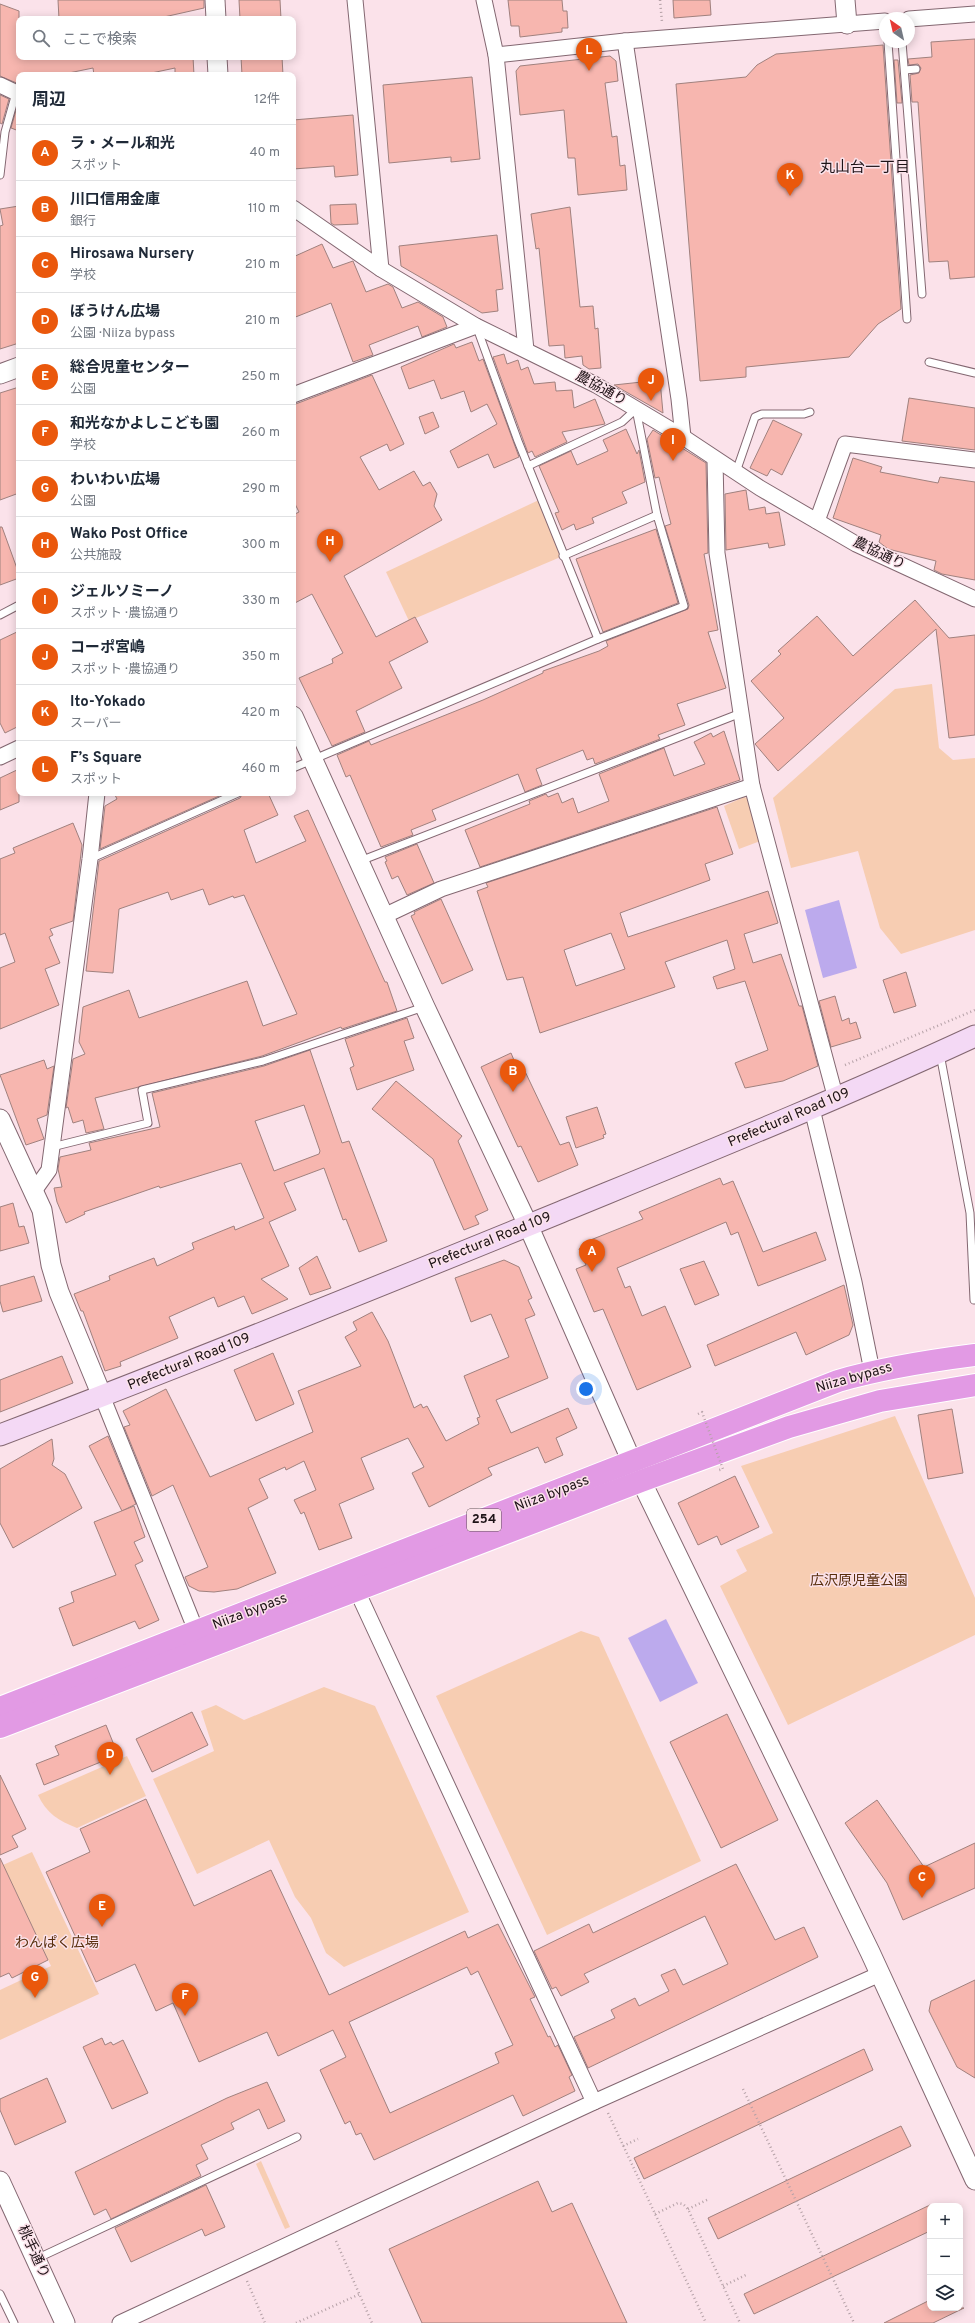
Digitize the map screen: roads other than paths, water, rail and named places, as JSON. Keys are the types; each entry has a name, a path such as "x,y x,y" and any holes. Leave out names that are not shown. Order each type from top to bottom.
{"highway":[{"name":"Niiza bypass","path":"0,1727 357,1591 637,1472 791,1398 872,1371 920,1362 975,1355"},
{"name":"Niiza bypass","path":"0,1708 197,1633 637,1472 835,1412 918,1393 975,1385"}],"main road":[{"name":"Prefectural Road 109","path":"0,1434 102,1396 528,1225 836,1099 975,1036"}],"street":[{"path":"215,0 216,16"},
{"path":"355,0 381,269"},
{"path":"484,0 496,55 526,350"},
{"path":"845,0 847,24"},
{"path":"915,19 975,14"},
{"path":"496,55 624,42 879,21"},
{"path":"624,42 679,399 683,437"},
{"path":"217,60 218,72"},
{"path":"0,85 16,92"},
{"name":"農協通り","path":"296,210 381,269 476,326 596,385 683,437 715,460 856,544 975,599"},
{"path":"296,394 476,326"},
{"path":"0,374 16,368"},
{"path":"817,521 845,444 975,460"},
{"path":"715,460 717,553 752,786 836,1099"},
{"path":"296,723 425,1007 528,1225 637,1472 880,1974 975,2180"},
{"path":"0,757 16,749"},
{"path":"384,916 441,889 752,786"},
{"path":"34,1191 49,1170 90,859 97,796"},
{"path":"812,1109 854,1282 872,1371"},
{"path":"0,1120 42,1210 51,1265 58,1292 102,1396 197,1633"},
{"path":"357,1591 598,2101"},
{"path":"120,2323 598,2101 880,1974"},
{"name":"桃手通り","path":"0,2181 65,2323"}],"lane":[{"path":"888,48 908,319"},
{"path":"903,48 922,294"},
{"path":"905,70 916,69"},
{"path":"0,175 5,132 16,99"},
{"path":"476,326 563,556 598,639"},
{"path":"929,362 975,373"},
{"path":"528,466 622,422 636,409"},
{"path":"296,767 598,639 684,606 657,515 636,409"},
{"path":"736,472 755,417 762,414 804,414 810,412"},
{"path":"563,556 657,515"},
{"path":"0,615 16,607"},
{"path":"360,862 741,713"},
{"path":"90,859 231,796"},
{"path":"52,1147 148,1123 142,1090 263,1061 425,1007"},
{"path":"940,1052 970,1213 974,1300"},
{"path":"36,2259 297,2137"},
{"path":"0,2294 14,2323"}],"place":[{"name":"F’s Square","path":"589,71"},
{"name":"Ito-Yokado","path":"790,196"},
{"name":"コーポ宮嶋","path":"651,401"},
{"name":"ジェルソミーノ","path":"673,461"},
{"name":"Wako Post Office","path":"330,562"},
{"name":"川口信用金庫","path":"513,1092"},
{"name":"ラ・メール和光","path":"592,1272"},
{"name":"ぼうけん広場","path":"110,1775"},
{"name":"Hirosawa Nursery","path":"922,1898"},
{"name":"総合児童センター","path":"102,1927"},
{"name":"わいわい広場","path":"35,1998"},
{"name":"和光なかよしこども園","path":"185,2016"}],"district":[{"name":"丸山台一丁目","path":"865,168"}],"park label":[{"name":"広沢原児童公園","path":"859,1581"},
{"name":"わんぱく広場","path":"57,1943"}]}
